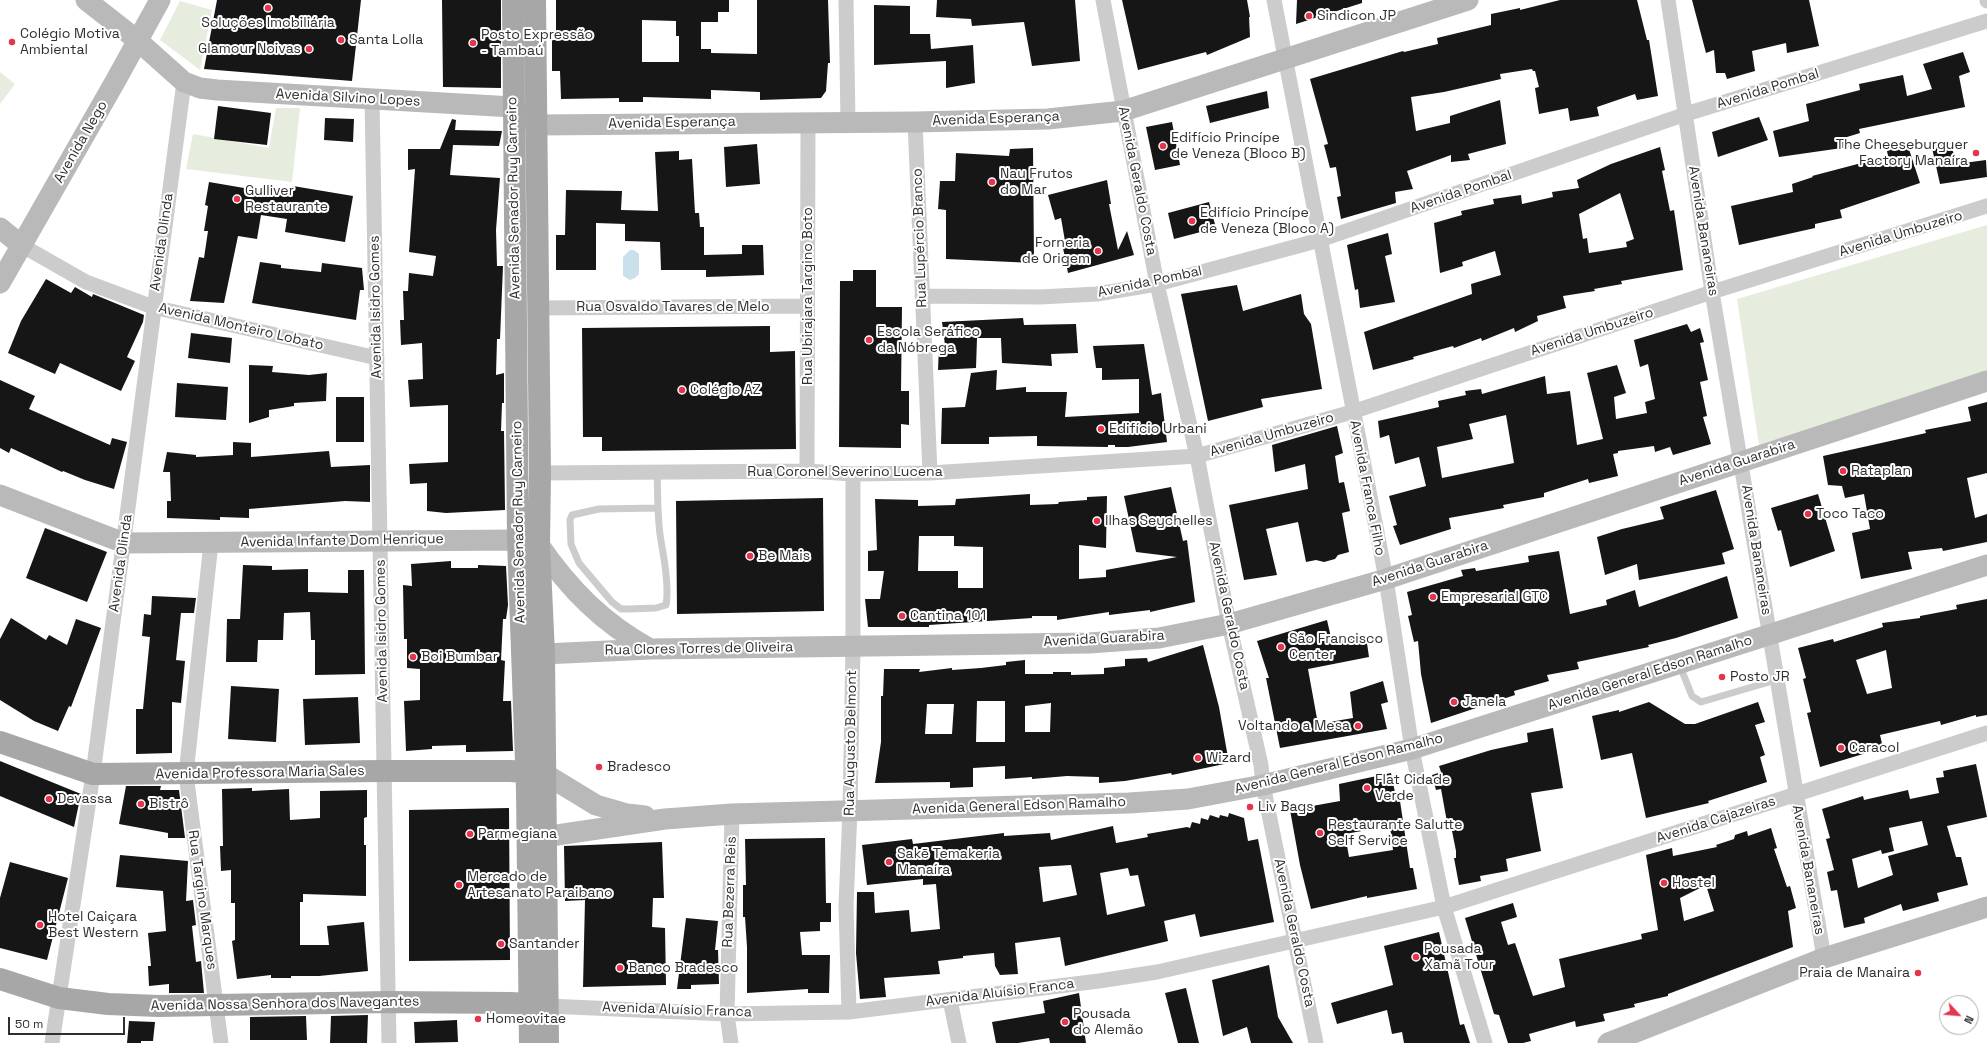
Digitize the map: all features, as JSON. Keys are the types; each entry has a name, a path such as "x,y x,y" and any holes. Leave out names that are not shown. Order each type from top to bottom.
{"main road":[{"path":"86,0 137,40 184,82"},
{"name":"Avenida Nego","path":"0,283 113,86 160,0"},
{"name":"Avenida Senador Ruy Carneiro","path":"513,0 518,540 536,773 539,1005 548,1043"},
{"name":"Avenida Senador Ruy Carneiro","path":"535,0 539,308 539,545 544,654 536,773"},
{"name":"Avenida Esperança","path":"536,125 915,122 1048,118 1123,111 1468,0"},
{"name":"Avenida Silvino Lopes","path":"184,82 200,88 217,90 513,107"},
{"path":"513,107 536,125"},
{"path":"0,228 21,246"},
{"name":"Avenida Guarabira","path":"853,646 1097,642 1159,638 1229,624 1386,580 1987,381"},
{"name":"Avenida Infante Dom Henrique","path":"0,495 124,543 518,540 539,545"},
{"path":"539,545 554,567 598,614 625,635 650,649"},
{"name":"Avenida General Edson Ramalho","path":"537,838 665,819 732,814 1129,803 1188,799 1264,785 1412,749 1987,565"},
{"name":"Rua Clores Torres de Oliveira","path":"544,654 650,649 853,646"},
{"name":"Avenida Professora Maria Sales","path":"0,742 93,774 384,771 536,773"},
{"name":"Avenida General Edson Ramalho","path":"536,773 596,805 627,814 665,819"},
{"path":"1608,1043 1824,958 1987,907"},
{"name":"Avenida Nossa Senhora dos Navegantes","path":"0,979 59,998 108,1004 152,1006 388,1002 539,1005"},
{"name":"Avenida Senador Ruy Carneiro","path":"530,1043 539,1005"}],"street":[{"path":"846,0 848,122"},
{"name":"Avenida Geraldo Costa","path":"1103,0 1156,284 1197,456 1229,624 1261,765 1316,1043"},
{"name":"Avenida Franca Filho","path":"1274,0 1352,412 1386,580 1412,749 1444,907 1485,1043"},
{"name":"Avenida Bananeiras","path":"1668,0 1712,292 1742,461 1776,680 1824,958"},
{"name":"Avenida Pombal","path":"922,296 1040,297 1097,294 1156,284 1320,240 1686,114 1987,21"},
{"name":"Avenida Olinda","path":"52,1043 93,774 124,543 153,307 184,82"},
{"name":"Avenida Isidro Gomes","path":"372,99 389,1043"},
{"name":"Rua Ubirajara Targino Boto","path":"807,470 808,122"},
{"name":"Rua Lupércio Branco","path":"915,122 930,473"},
{"name":"Avenida Umbuzeiro","path":"1197,456 1352,412 1712,292 1987,206"},
{"name":"Avenida Monteiro Lobato","path":"21,246 86,282 153,307 377,358"},
{"name":"Rua Osvaldo Tavares de Melo","path":"539,308 807,306"},
{"name":"Rua Coronel Severino Lucena","path":"540,473 807,470 853,474 930,473 1197,456"},
{"name":"Rua Augusto Belmont","path":"849,1012 846,905 850,810 853,646 853,474"},
{"name":"Rua Targino Marques","path":"211,543 186,774 221,1043"},
{"name":"Avenida Cajazeiras","path":"1444,907 1987,733"},
{"name":"Rua Bezerra Reis","path":"731,1043 727,1014 732,814"},
{"name":"Avenida Aluísio Franca","path":"539,1005 727,1014 849,1012 1099,981 1157,972 1444,907"},
{"path":"950,1000 959,1043"}],"lane":[{"path":"657,472 658,508 668,597 666,605 656,608 621,609 612,602 580,563 571,544 570,520 572,515 599,510 658,508"},
{"path":"1678,663 1692,696 1701,702 1776,680"}],"shaded area":[{"path":"180,1 212,10 200,70 160,40"},
{"path":"0,72 15,84 0,104"},
{"path":"276,108 300,108 292,182 186,169 193,134 269,148"},
{"path":"1987,225 1987,376 1759,445 1737,299"}],"water":[{"path":"630,250 634,250 639,254 639,274 630,280 623,276 623,257"}],"building":[{"path":"217,0 361,0 352,81 204,69"},
{"name":"Posto Expressão - Tambaú","path":"442,0 501,0 501,88 443,87"},
{"path":"556,0 729,0 729,12 718,12 718,22 701,22 701,49 711,49 711,53 757,54 757,0 828,0 830,63 828,63 826,91 821,98 760,100 760,92 711,90 711,99 643,97 643,102 619,102 619,98 561,99 560,71 552,71 552,40 556,40","holes":["642,20 676,21 676,36 679,36 679,62 642,62"]},
{"path":"937,0 1075,0 1080,61 1032,66 1024,22 972,26 971,19 936,17"},
{"path":"1122,0 1247,0 1250,17 1250,37 1207,55 1206,52 1138,70"},
{"name":"Sindicon JP","path":"1297,0 1362,0 1362,3 1296,24"},
{"path":"1560,0 1637,0 1647,40 1649,40 1658,96 1637,100 1635,94 1597,107 1599,116 1570,121 1568,108 1539,114 1535,88 1539,87 1535,71 1532,69 1500,74 1501,79 1444,92 1411,97 1416,131 1450,123 1450,116 1500,100 1506,144 1468,154 1470,160 1451,162 1451,155 1407,171 1413,189 1395,192 1396,203 1341,219 1337,197 1341,196 1336,167 1330,168 1324,145 1328,144 1310,79 1403,51 1438,44 1437,38 1491,25 1491,14 1520,8 1520,10"},
{"path":"1692,0 1809,0 1819,46 1787,53 1786,43 1752,51 1755,71 1727,79 1725,73 1716,73 1714,50 1706,53"},
{"path":"874,5 910,6 910,34 930,34 931,49 973,45 975,83 946,88 946,61 874,65"},
{"path":"1963,52 1970,72 1959,76 1965,107 1859,129 1860,133 1847,137 1849,147 1779,157 1773,131 1809,121 1806,104 1860,90 1859,84 1903,75 1907,96 1932,89 1923,64"},
{"path":"1267,91 1269,108 1210,123 1206,106"},
{"path":"218,106 271,113 267,145 214,139"},
{"path":"1759,117 1768,140 1718,157 1712,132"},
{"path":"325,118 354,119 353,142 324,140"},
{"path":"452,119 456,120 455,130 502,131 499,146 453,145 450,175 500,178 496,230 497,266 503,266 500,339 497,339 496,375 504,373 504,403 502,403 501,431 504,431 505,510 446,513 427,511 427,483 410,484 409,464 448,462 448,405 410,407 408,380 423,379 422,343 401,345 400,320 404,320 403,291 408,291 409,273 433,276 436,256 409,252 415,169 408,170 408,149 440,149"},
{"name":"Edifício Princípe de Veneza (Bloco B)","path":"1172,122 1180,165 1155,170 1146,127"},
{"path":"1907,143 1920,183 1840,210 1842,218 1815,224 1815,228 1739,245 1731,206 1793,192 1792,184 1813,177 1812,176 1888,156 1887,151"},
{"path":"1951,143 1956,164 1986,160 1987,177 1940,184 1932,148"},
{"path":"757,144 760,184 726,187 724,147"},
{"path":"1660,147 1665,170 1662,171 1670,211 1674,210 1683,270 1621,281 1622,284 1594,289 1595,291 1563,296 1566,308 1537,316 1538,321 1515,332 1514,328 1482,341 1481,338 1454,348 1453,346 1413,357 1414,359 1373,370 1364,332 1472,294 1471,284 1501,275 1495,251 1462,262 1463,266 1440,273 1434,223 1462,215 1461,211 1494,204 1493,199 1521,195 1522,204 1553,197 1552,192 1579,188 1577,180 1611,164","holes":["1620,193 1634,239 1626,242 1627,247 1589,253 1587,238 1583,239 1579,214"]},
{"path":"1033,148 1034,263 946,259 946,210 938,209 940,181 955,181 956,153 1009,156 1010,149"},
{"path":"679,151 679,160 692,159 695,213 699,213 700,227 704,227 704,255 742,254 742,245 763,245 764,275 706,277 706,270 661,270 660,242 625,241 625,224 596,223 596,270 556,270 556,235 565,235 566,190 622,191 621,210 658,211 655,152"},
{"path":"1107,180 1111,204 1109,204 1118,250 1127,231 1134,255 1068,273 1063,248 1066,247 1061,218 1055,220 1048,195"},
{"path":"209,182 291,196 293,186 353,196 345,242 285,232 287,219 261,215 257,239 238,236 224,303 190,301 199,257 204,258 208,231 204,231 208,206 205,205"},
{"name":"Edifício Princípe de Veneza (Bloco A)","path":"1209,202 1216,228 1174,239 1168,213"},
{"path":"1388,233 1392,254 1385,256 1395,302 1360,308 1358,289 1355,290 1347,245"},
{"path":"260,262 281,265 281,268 321,272 322,263 362,268 364,290 360,290 356,320 252,303"},
{"name":"Escola Seráfico da Nóbrega","path":"853,270 876,270 876,307 902,307 901,391 909,391 909,425 901,424 901,448 839,447 840,281 853,281"},
{"path":"46,279 71,293 75,287 92,297 93,294 144,315 143,322 127,357 135,361 121,391 60,363 55,374 8,353 21,321"},
{"path":"1237,285 1243,311 1301,294 1304,314 1311,324 1322,389 1261,399 1263,407 1208,421 1181,294"},
{"path":"1023,318 1024,325 1076,324 1078,353 1051,354 1052,366 1002,363 1001,338 977,338 976,368 938,370 939,345 945,345 942,322"},
{"path":"1687,324 1691,332 1700,328 1704,342 1700,343 1708,380 1700,382 1707,416 1703,417 1711,444 1673,455 1670,447 1655,452 1654,446 1618,451 1618,453 1613,454 1618,476 1589,483 1588,479 1544,493 1544,497 1503,505 1504,508 1449,518 1451,529 1400,545 1393,526 1397,525 1389,496 1426,486 1419,457 1395,464 1389,435 1380,438 1378,421 1439,407 1438,401 1466,395 1465,391 1481,389 1482,394 1545,376 1547,394 1570,391 1577,445 1603,439 1587,373 1617,365 1626,393 1614,397 1616,419 1647,413 1645,402 1655,399 1648,364 1640,367 1634,340","holes":["1506,415 1514,463 1442,478 1437,447 1473,439 1469,424"]},
{"name":"Colégio AZ","path":"770,326 770,352 795,351 796,449 602,451 602,437 583,437 582,328"},
{"path":"191,333 232,338 230,363 188,358"},
{"path":"1144,344 1152,395 1161,393 1167,442 1128,447 1115,447 1115,445 1108,445 1108,447 1037,446 1037,436 989,437 989,444 941,444 942,408 965,407 971,373 997,370 996,390 1026,387 1026,392 1067,392 1065,417 1139,413 1139,379 1102,380 1102,368 1096,368 1093,346"},
{"path":"249,365 273,366 272,372 309,375 327,373 326,401 294,403 294,406 269,410 269,417 249,423"},
{"path":"0,380 35,396 29,409 110,445 112,438 127,442 114,489 63,471 62,472 11,448 9,453 0,448"},
{"path":"177,383 228,387 226,420 175,417"},
{"path":"336,397 364,397 364,442 336,442"},
{"path":"1987,402 1987,473 1967,478 1975,518 1987,514 1987,542 1943,551 1942,548 1908,552 1912,569 1861,579 1852,533 1870,529 1864,494 1845,498 1842,486 1828,485 1823,456 1926,433 1925,430 1971,421 1968,407"},
{"path":"1337,426 1343,453 1335,456 1339,483 1344,482 1350,511 1342,513 1349,552 1338,555 1335,559 1324,562 1316,560 1306,562 1298,522 1266,529 1277,575 1244,580 1229,505 1308,489 1305,464 1275,472 1272,445"},
{"path":"233,442 251,443 251,457 329,451 331,467 370,465 370,502 345,501 249,509 249,518 220,517 220,520 167,518 167,501 171,501 170,472 163,472 167,452 196,455 196,457 233,455"},
{"path":"1171,487 1183,541 1187,540 1195,602 1150,612 1150,610 1109,615 1109,612 1057,620 1057,616 1032,616 1032,618 929,625 929,627 868,627 865,599 880,599 884,571 868,571 868,551 877,550 875,499 918,500 918,506 955,505 956,499 1030,494 1030,505 1058,504 1059,502 1087,500 1087,497 1107,496 1106,548 1079,545 1079,579 1106,577 1106,570 1177,557 1136,552 1124,496","holes":["919,536 954,536 954,546 983,547 983,588 958,588 958,571 918,571"]},
{"path":"1716,490 1734,549 1722,553 1725,564 1639,580 1637,564 1605,575 1597,537 1622,529 1664,519 1660,507"},
{"path":"1818,494 1835,551 1790,567 1781,530 1778,531 1771,508"},
{"name":"Be Mais","path":"823,498 824,611 677,614 676,501"},
{"path":"45,528 107,552 87,602 26,578"},
{"path":"1559,551 1570,614 1607,605 1606,600 1635,590 1639,607 1727,576 1738,618 1676,638 1648,645 1649,647 1577,662 1579,669 1547,675 1549,681 1514,691 1515,695 1431,723 1421,674 1418,641 1414,642 1408,616 1412,615 1407,592 1463,576 1461,570 1475,568 1476,571 1529,562 1528,556"},
{"path":"451,561 451,568 478,568 478,565 506,566 508,605 506,619 503,619 501,660 505,661 503,701 511,701 513,751 466,752 466,745 432,746 432,749 406,751 404,701 420,700 420,669 407,668 407,639 404,639 403,585 412,586 411,564"},
{"path":"243,565 272,566 272,570 308,569 308,592 348,593 348,570 364,570 365,674 315,675 315,640 311,640 310,612 284,613 283,640 258,640 257,662 226,662 227,619 240,619"},
{"path":"152,596 196,598 194,613 181,613 176,660 185,661 181,703 172,702 172,753 136,754 136,709 143,709 150,637 142,636 144,614 151,615"},
{"path":"1987,599 1987,715 1976,717 1976,715 1941,725 1940,721 1880,735 1883,748 1820,767 1807,713 1811,712 1803,679 1806,678 1798,648 1833,639 1834,642 1883,627 1882,623 1920,618 1920,616 1957,609 1956,605","holes":["1886,650 1892,688 1867,694 1856,660"]},
{"path":"11,618 46,640 49,635 67,645 76,619 101,628 71,707 69,706 58,731 34,721 0,700 0,639"},
{"path":"1327,620 1332,642 1366,636 1369,657 1308,669 1318,724 1353,718 1350,692 1383,681 1388,702 1381,704 1387,729 1280,748 1266,678 1269,678 1257,641"},
{"path":"1203,645 1219,707 1229,763 1172,775 1171,773 1125,781 1099,783 1099,777 1067,776 1032,779 1032,777 1005,779 1005,766 973,768 973,787 950,788 950,782 875,783 881,742 881,696 883,696 884,669 920,669 919,672 952,668 952,670 1006,665 1006,662 1025,660 1025,674 1053,674 1053,672 1071,672 1071,675 1104,674 1104,668 1125,666 1125,659 1147,658 1148,662","holes":["977,701 1005,701 1005,742 976,742","1051,703 1050,732 1025,732 1025,706","927,704 954,704 952,734 925,734"]},
{"path":"231,686 279,689 276,742 228,739"},
{"path":"358,697 360,743 305,745 303,699"},
{"path":"1649,702 1685,724 1695,724 1758,702 1765,722 1755,725 1765,755 1760,757 1767,782 1708,801 1709,803 1646,818 1632,753 1601,760 1592,716 1619,710 1619,712"},
{"path":"1553,728 1563,788 1531,793 1541,851 1506,859 1508,871 1480,876 1481,881 1459,885 1454,858 1456,858 1456,851 1450,821 1447,822 1441,789 1436,790 1432,775 1441,772 1439,766 1491,750 1528,742 1527,733"},
{"name":"Devassa","path":"0,761 81,794 74,827 0,796"},
{"path":"1976,764 1987,817 1947,826 1956,857 1961,857 1968,885 1937,893 1939,901 1903,911 1901,904 1864,918 1865,923 1844,928 1837,890 1831,891 1827,872 1834,870 1826,839 1830,838 1822,809 1863,796 1864,800 1908,790 1910,799 1939,793 1936,778 1944,777 1943,771","holes":["1922,821 1928,845 1888,856 1893,875 1858,888 1852,859 1881,850 1882,854 1894,851 1889,828"]},
{"path":"1391,773 1397,802 1400,801 1410,868 1413,868 1417,889 1367,898 1367,896 1311,909 1300,865 1290,810 1340,801 1339,784","holes":["1390,826 1393,850 1349,857 1345,834"]},
{"path":"126,786 161,786 160,790 179,790 185,838 168,838 168,833 119,824"},
{"path":"252,788 252,791 289,789 290,820 320,818 320,791 367,790 367,817 364,818 364,845 366,845 366,896 303,894 303,902 300,902 300,945 329,945 327,926 364,922 368,971 319,976 291,976 291,978 271,978 271,975 237,979 232,941 235,940 235,903 231,903 231,870 221,871 220,846 223,846 222,789"},
{"name":"Mercado de Artesanato Paraibano","path":"509,808 510,960 409,961 409,810"},
{"path":"1229,813 1244,818 1248,841 1258,839 1274,922 1200,937 1195,914 1164,921 1168,941 1065,966 1060,937 1015,943 1018,974 1000,975 995,966 994,953 963,956 963,958 938,961 940,974 884,978 886,997 860,999 856,953 857,892 874,892 875,913 909,910 911,932 940,929 936,884 923,885 923,879 867,885 862,845 912,839 913,844 1004,833 1004,836 1050,833 1051,840 1113,826 1116,843 1148,837 1147,834 1187,827 1190,828 1192,822 1200,824 1201,818 1208,820 1210,815 1219,818 1220,815 1228,817","holes":["1071,865 1077,895 1043,902 1039,867","1128,868 1130,876 1138,875 1145,906 1107,915 1100,873"]},
{"path":"1771,828 1777,848 1774,849 1787,887 1790,886 1796,908 1788,911 1793,947 1668,994 1668,996 1634,1004 1635,1007 1603,1014 1605,1021 1576,1027 1575,1021 1529,1034 1531,1041 1523,1043 1508,1043 1499,1015 1494,1014 1465,918 1513,903 1517,917 1501,922 1508,945 1515,943 1533,996 1565,987 1559,959 1642,939 1641,934 1658,930 1646,855 1672,848 1673,856 1717,847 1716,845 1734,839 1735,835 1747,831 1748,836","holes":["1706,885 1714,911 1684,921 1680,898"]},
{"path":"825,838 826,903 831,903 831,922 820,922 820,931 800,932 802,955 830,955 829,993 808,993 808,989 747,993 747,947 745,917 743,917 743,885 746,885 745,839"},
{"path":"662,842 664,898 653,898 652,927 665,928 666,985 583,987 585,900 565,901 564,846"},
{"path":"120,855 188,861 186,901 193,900 196,925 192,926 196,962 201,961 204,993 169,993 169,984 149,986 148,966 151,966 148,933 166,931 163,891 116,887"},
{"path":"10,862 68,878 47,960 0,948 0,898"},
{"path":"686,918 718,921 715,950 718,950 719,984 691,985 691,989 677,989"},
{"path":"1439,932 1460,1025 1464,1024 1470,1043 1404,1043 1402,1032 1392,1034 1387,1010 1337,1024 1331,1003 1393,985 1384,946"},
{"path":"1269,965 1278,1017 1293,1043 1251,1043 1247,1027 1223,1036 1212,980"},
{"path":"1186,988 1199,1043 1178,1043 1165,993"},
{"path":"1079,993 1086,1043 1050,1043 1049,1038 1018,1043 996,1043 992,1022 1045,1013 1043,1001"},
{"path":"368,1015 367,1043 330,1043 331,1016"},
{"path":"306,1016 307,1040 250,1040 250,1017"},
{"path":"457,1020 458,1042 415,1043 414,1022"},
{"path":"129,1021 155,1022 153,1041 127,1043"}],"place":[{"name":"Soluções Imobiliária","path":"268,8"},
{"name":"Sindicon JP","path":"1309,16"},
{"name":"Santa Lolla","path":"341,40"},
{"name":"Colégio Motiva Ambiental","path":"12,42"},
{"name":"Posto Expressão - Tambaú","path":"473,43"},
{"name":"Glamour Noivas","path":"309,49"},
{"name":"Edifício Princípe de Veneza (Bloco B)","path":"1163,146"},
{"name":"The Cheeseburguer Factory Manaíra","path":"1976,153"},
{"name":"Nau Frutos do Mar","path":"992,182"},
{"name":"Gulliver Restaurante","path":"237,199"},
{"name":"Edifício Princípe de Veneza (Bloco A)","path":"1192,221"},
{"name":"Forneria de Origem","path":"1098,251"},
{"name":"Escola Seráfico da Nóbrega","path":"869,340"},
{"name":"Colégio AZ","path":"682,390"},
{"name":"Edifício Urbani","path":"1101,429"},
{"name":"Rataplan","path":"1843,471"},
{"name":"Toco Taco","path":"1808,514"},
{"name":"Ilhas Seychelles","path":"1097,521"},
{"name":"Be Mais","path":"750,556"},
{"name":"Empresarial GTC","path":"1433,597"},
{"name":"Cantina 101","path":"902,616"},
{"name":"São Francisco Center","path":"1281,647"},
{"name":"Boi Bumbar","path":"413,657"},
{"name":"Posto JR","path":"1722,677"},
{"name":"Janela","path":"1454,702"},
{"name":"Voltando a Mesa","path":"1358,726"},
{"name":"Caracol","path":"1841,748"},
{"name":"Wizard","path":"1198,758"},
{"name":"Bradesco","path":"599,767"},
{"name":"Flat Cidade Verde","path":"1367,788"},
{"name":"Devassa","path":"49,799"},
{"name":"Bistrô","path":"141,804"},
{"name":"Liv Bags","path":"1250,807"},
{"name":"Restaurante Salutte Self Service","path":"1320,833"},
{"name":"Parmegiana","path":"470,834"},
{"name":"Sakē Temakeria Manaíra","path":"889,862"},
{"name":"Hostel","path":"1664,883"},
{"name":"Mercado de Artesanato Paraibano","path":"459,885"},
{"name":"Hotel Caiçara Best Western","path":"40,925"},
{"name":"Santander","path":"501,944"},
{"name":"Pousada Xamã Tour","path":"1416,957"},
{"name":"Banco Bradesco","path":"620,968"},
{"name":"Praia de Manaira","path":"1918,973"},
{"name":"Homeovitae","path":"478,1019"},
{"name":"Pousada do Alemão","path":"1065,1022"}]}
